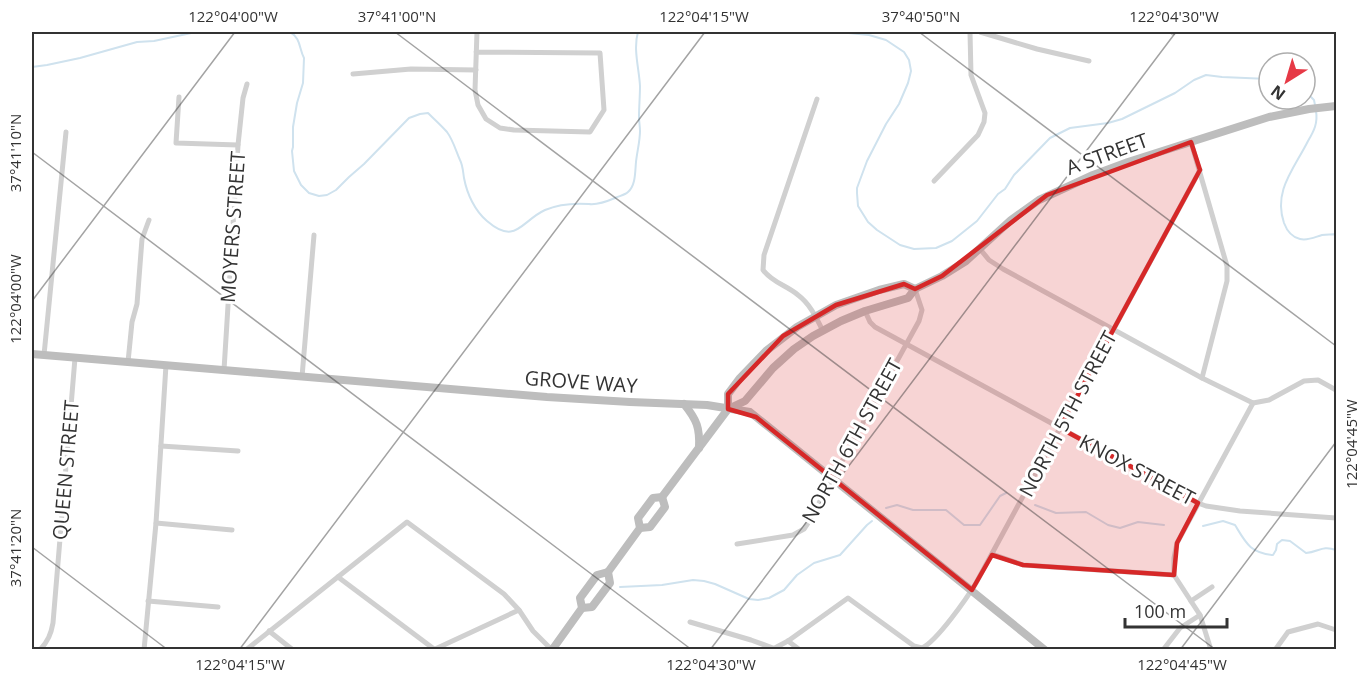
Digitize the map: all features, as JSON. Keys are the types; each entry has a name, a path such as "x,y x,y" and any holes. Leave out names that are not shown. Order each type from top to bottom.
{"main road":[{"name":"A STREET","path":"915,289 904,285 879,290 847,300 815,315 783,336 752,365 728,394 728,409 745,401 784,357 841,321 908,298 915,289 956,268 1018,214 1047,195 1093,175 1269,117 1336,106"},
{"name":"GROVE WAY","path":"32,354 547,396 707,405 750,412 1045,650"},
{"path":"684,404 698,427 699,448"},
{"path":"552,650 582,608 580,598 597,575 608,572 639,528 638,518 653,498 662,497 728,409"},
{"path":"639,528 650,527 665,507 662,497"},
{"path":"582,608 592,608 610,583 608,572"}],"street":[{"path":"476,52 600,53 604,110 590,132 500,128 486,119 478,105 475,90 476,70 476,52 477,32"},
{"path":"934,181 978,135 984,122 985,113 971,75 970,32"},
{"path":"980,32 1089,61"},
{"path":"353,74 404,69 476,70"},
{"name":"MOYERS STREET","path":"224,370 238,145 243,98 247,84"},
{"path":"179,97 176,143 238,145"},
{"path":"817,99 764,255 763,270 769,278 798,294 810,306 823,331"},
{"path":"44,355 66,132"},
{"path":"1191,142 1227,266 1227,281 1202,378"},
{"name":"NORTH 5TH STREET","path":"922,648 932,642 968,597 1200,170"},
{"path":"128,362 132,322 137,304 142,239 148,220"},
{"path":"302,377 314,235"},
{"path":"980,249 1003,269 1202,378 1253,402 1269,400 1304,381 1318,380 1336,390"},
{"name":"NORTH 6TH STREET","path":"737,544 793,535 799,533 808,523 921,315 920,302 915,289"},
{"name":"KNOX STREET","path":"865,311 875,327 1198,503 1240,511 1336,518"},
{"name":"QUEEN STREET","path":"40,650 51,634 53,623 75,358"},
{"path":"144,650 162,446 166,365"},
{"path":"1211,650 1200,615 1174,575 1174,558 1177,543 1253,402"},
{"path":"162,446 238,452"},
{"path":"246,650 407,522 504,594 519,610 533,631 552,650"},
{"path":"156,523 232,530"},
{"path":"992,554 1023,565 1174,575"},
{"path":"338,577 434,649 519,610"},
{"path":"1191,601 1212,587"},
{"path":"690,622 752,640 772,649 788,641 848,598 914,646 922,648"},
{"path":"148,601 218,607"},
{"path":"1163,650 1180,628 1200,615"},
{"path":"1275,650 1288,632 1318,624 1336,630"},
{"path":"269,631 293,650"},
{"path":"788,641 800,650"}],"highlighted area":[{"path":"1191,142 1200,170 1060,428 1198,503 1177,543 1174,575 1023,565 992,555 972,590 756,417 728,409 728,394 783,336 836,305 904,284 915,289 942,276 1047,195"}],"waterway":[{"path":"32,67 80,58 137,42 154,41 196,32"},
{"path":"290,32 298,40 304,58 303,83 293,127 294,171 301,185 309,193 319,196 336,190 409,118 428,113 451,138 462,164 472,202 487,221 505,231 518,229 550,208 567,204 599,203 624,195 631,189 635,178 640,135 640,86 636,52 638,32"},
{"path":"802,32 830,32"},
{"path":"838,32 869,35 886,40 904,52 909,60 911,71 908,83 899,104 867,161 857,193 858,206 868,222 900,245 914,249 936,248 952,241 977,221 1014,175 1050,138 1070,128 1122,119 1206,75 1257,78"},
{"path":"1316,111 1314,130 1283,190 1281,211 1286,229 1297,238 1306,240 1336,234"},
{"path":"886,508 897,505 913,510 946,510 964,525 980,525 1000,496 1006,493"},
{"path":"1035,505 1056,513 1086,512 1108,525 1120,528 1138,522 1164,525"},
{"path":"620,587 662,585 693,580 715,584 749,599 769,598 784,590 797,575 814,563 840,555 872,521"},
{"path":"1203,526 1223,521 1235,525 1250,546 1265,554 1273,555 1277,544 1282,540 1290,541 1306,553 1324,548 1336,550"}]}
